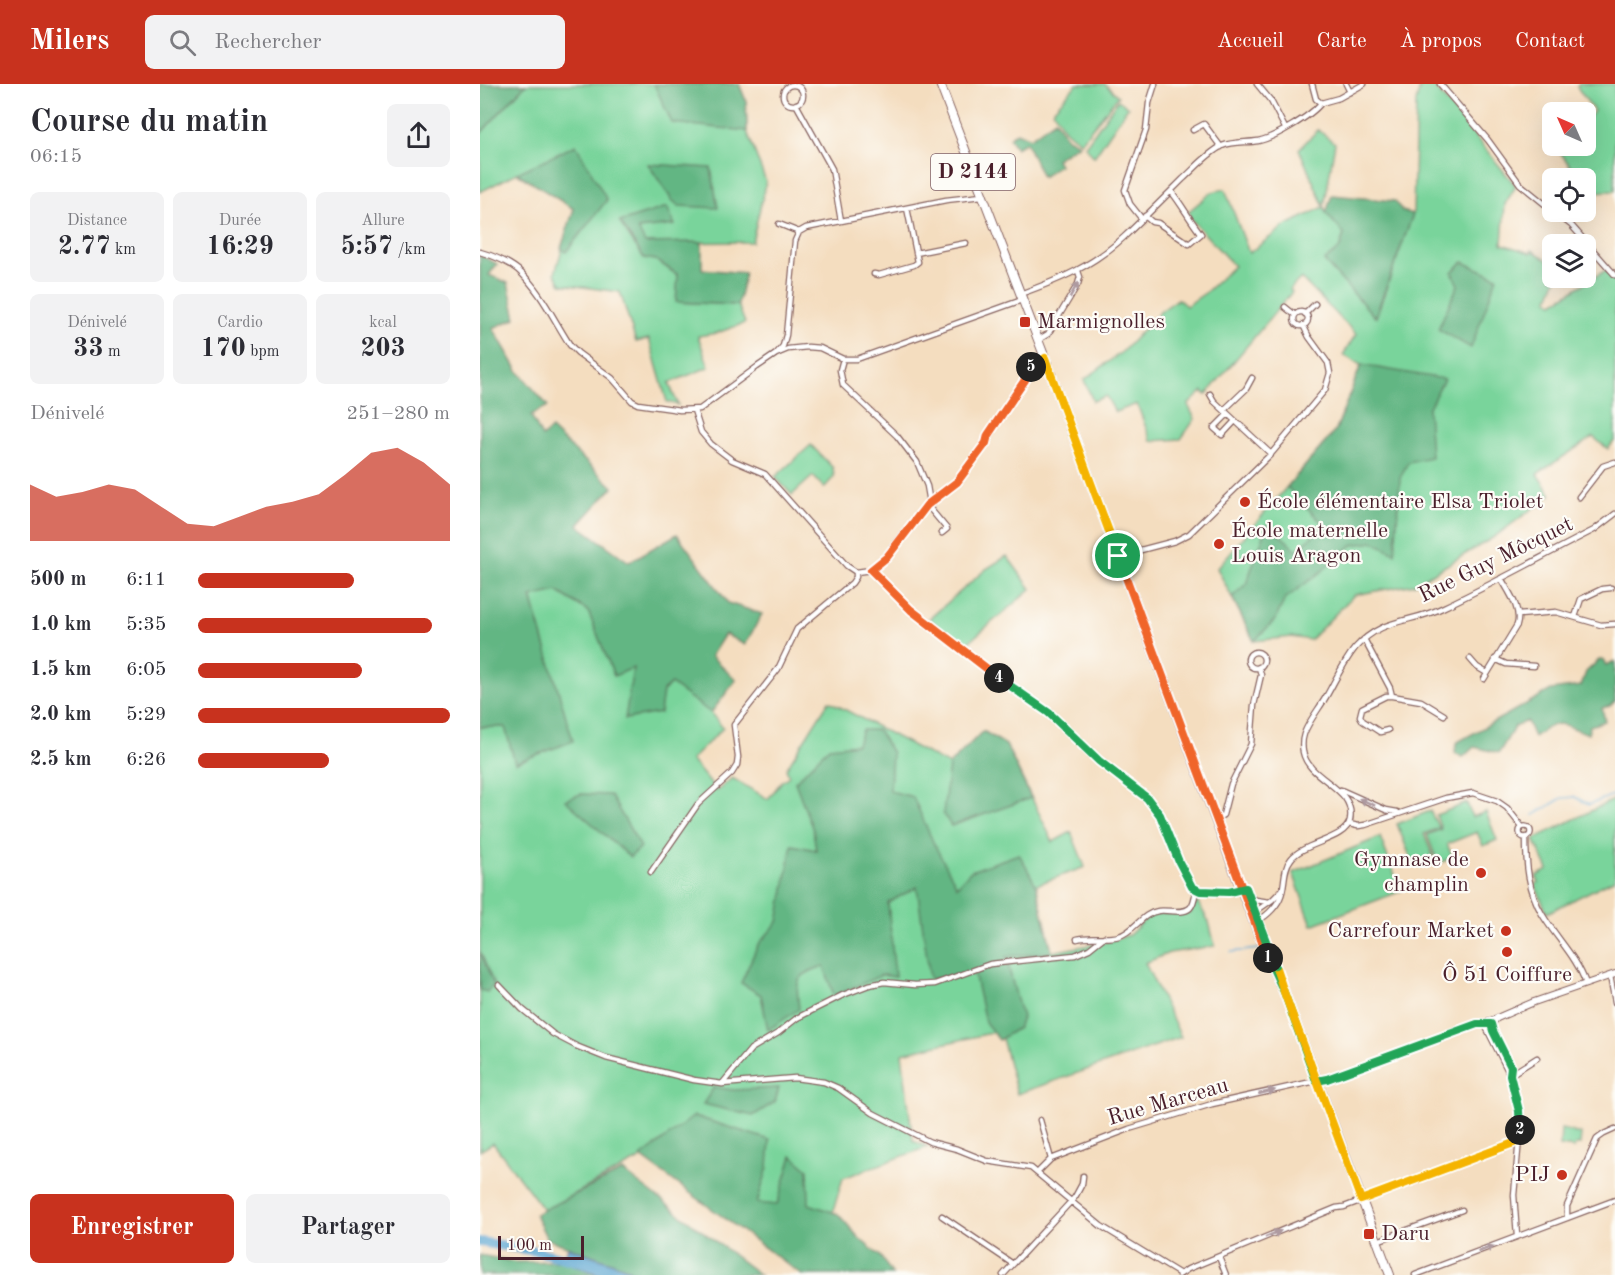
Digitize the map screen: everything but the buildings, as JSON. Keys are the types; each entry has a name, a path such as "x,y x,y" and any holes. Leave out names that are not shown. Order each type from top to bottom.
{"main road":[{"name":"D 2144","path":"940,84 1217,818 1281,981 1316,1081 1390,1275"}],"street":[{"path":"1155,84 1149,103 1146,130 1125,190 1131,204 1144,217 1158,223 1189,244 1201,234 1171,191"},
{"path":"1257,84 1271,101 1285,128"},
{"path":"1312,84 1316,99 1321,103"},
{"path":"1346,84 1350,92"},
{"path":"480,252 499,258 519,270 528,280 570,345 612,378 632,401 638,404 700,409 716,395 776,354 788,349 819,348 843,359 857,359 1021,297 1078,271 1116,243 1195,167 1221,147 1234,142 1259,141 1313,112 1321,103 1339,99 1364,84"},
{"path":"1440,84 1488,140 1526,191 1542,203"},
{"path":"790,86 796,86 803,93 802,100 796,104 787,103 784,98 783,92 790,86"},
{"path":"796,104 832,169 841,221"},
{"path":"1193,130 1204,124 1221,147"},
{"path":"776,354 783,346 786,335 795,241 799,232 806,228 946,200 982,196"},
{"path":"874,274 879,275 918,262 907,208"},
{"path":"1566,222 1581,235 1615,274"},
{"path":"779,224 799,232"},
{"path":"916,253 966,243"},
{"path":"1038,340 1048,334 1078,284 1080,277 1078,271"},
{"path":"1305,314 1316,304"},
{"path":"1118,556 1175,541 1189,534 1271,454 1325,390 1328,382 1328,363 1303,325 1296,323 1295,315 1285,307"},
{"path":"1295,315 1301,312 1305,314"},
{"path":"1303,325 1307,320 1305,314"},
{"path":"694,410 701,432 711,444 732,460 765,474 847,566 856,572 871,570 887,557 929,504 957,482 986,443 988,435 1025,380 1030,368 1045,358"},
{"path":"843,359 840,370 843,385 897,436 917,462 927,486 929,504 947,530 942,533"},
{"path":"1235,421 1222,435 1214,428 1246,389 1252,378"},
{"path":"1210,394 1271,454"},
{"path":"1579,497 1603,466 1615,462"},
{"name":"Rue Guy Môcquet","path":"1349,824 1349,807 1345,798 1310,768 1303,754 1303,739 1344,663 1364,639 1398,620 1441,609 1594,530 1615,514"},
{"path":"871,570 911,610 1013,689 1049,713 1099,761 1147,798 1160,815 1192,887 1196,890 1246,891 1256,900 1269,902"},
{"path":"651,872 698,804 732,773 737,765 734,725 778,669 797,629 852,583 856,572"},
{"path":"1484,679 1517,625 1519,615 1501,578"},
{"path":"1575,617 1581,599 1602,589 1611,588"},
{"path":"1519,615 1556,612 1605,625 1615,624"},
{"path":"1364,639 1392,696"},
{"path":"1470,659 1487,673"},
{"path":"1495,659 1506,664 1534,666"},
{"path":"1217,818 1223,816 1231,784 1251,744 1254,705 1261,675 1259,667"},
{"path":"1388,730 1380,732 1363,721 1360,712 1362,708 1386,696 1392,696 1420,701 1444,715"},
{"path":"1336,788 1386,810 1399,813"},
{"path":"1255,917 1278,901 1287,866 1291,859 1305,847 1341,832 1349,824 1365,825 1454,795 1473,793 1497,801 1507,808 1522,827 1520,833 1526,837 1533,895 1542,915 1581,968 1586,984"},
{"path":"1077,939 1088,936 1118,937 1128,933 1145,917 1158,911 1178,911 1190,908 1196,890"},
{"path":"1255,917 1282,890"},
{"path":"722,1084 751,1049 761,1042 778,1033 797,1018 861,988 884,982 935,984 990,964 1075,955 1089,949 1104,937"},
{"path":"1316,1081 1477,1024 1489,1024 1497,1018 1534,1002 1612,975 1615,1002"},
{"path":"499,984 522,1009 553,1034 606,1058 648,1070 722,1084 795,1078 824,1082 838,1088 873,1113 930,1142 957,1149 987,1161 1027,1167 1101,1226 1180,1274 1361,1200 1519,1141"},
{"path":"1489,1024 1510,1075 1519,1111 1514,1195 1517,1236"},
{"path":"1510,1075 1537,1058"},
{"name":"Rue Marceau","path":"1037,1173 1051,1159 1123,1131 1212,1104 1316,1081"},
{"path":"1040,1119 1051,1159"},
{"path":"1568,1218 1567,1206 1597,1139 1615,1129"},
{"path":"1003,1275 1071,1201 1082,1184 1083,1176"},
{"path":"1415,1275 1615,1200"},
{"path":"1377,1241 1461,1210"},
{"path":"942,1216 1013,1264"},
{"path":"1219,1257 1226,1275"}],"green space":[{"path":"480,84 526,84 480,134"},
{"path":"526,84 739,84 746,101 747,131 766,182 752,242 645,243 637,229 620,223 644,258 656,260 678,276 677,302 738,305 745,323 717,333 698,336 709,367 669,383 678,405 667,402 649,339 636,342 620,292 561,284 555,273 574,209 517,173 480,192 480,134"},
{"path":"654,84 739,84 746,101 747,131 672,123"},
{"path":"1077,84 1105,84 1118,96 1081,142 1064,129 1053,110"},
{"path":"1421,84 1432,84 1516,186 1505,204 1502,244 1531,253 1532,250 1542,256 1542,288 1553,288 1548,300 1553,303 1577,288 1596,288 1596,276 1606,270 1615,280 1615,440 1608,449 1593,437 1537,474 1551,495 1494,537 1415,584 1354,595 1310,640 1292,637 1254,641 1217,568 1336,430 1361,365 1343,355 1356,334 1301,278 1290,289 1292,292 1206,395 1203,391 1188,405 1195,419 1181,439 1151,441 1137,404 1115,412 1106,396 1093,401 1084,380 1123,351 1161,311 1178,299 1186,306 1205,293 1234,266 1190,218 1189,211 1212,192 1225,189 1249,253 1285,226 1324,207 1326,213 1344,234 1339,249 1325,262 1376,317 1413,214 1416,102"},
{"path":"1579,84 1615,84 1615,191 1596,192 1596,168 1572,168 1563,156 1596,156 1596,102 1588,102 1577,87"},
{"path":"1118,100 1128,107 1094,157 1085,146"},
{"path":"1055,120 1067,138 1079,144 1056,159 1059,165 1042,177 1026,142 1016,148 1009,138 1017,132 1030,138"},
{"path":"1318,130 1335,143 1324,207 1299,149"},
{"path":"576,145 607,200 566,252 561,248 574,209 517,173"},
{"path":"648,164 711,168 718,208 679,206 672,200"},
{"path":"1332,195 1395,201 1402,211 1413,214 1375,317 1324,261 1340,248 1344,234 1326,213"},
{"path":"667,207 675,225 638,229 645,243 702,242 702,269 745,273 738,305 676,302 678,275 656,260 644,258 620,222"},
{"path":"480,255 497,264 489,275 508,283 516,318 493,328 518,371 548,406 531,415 542,437 551,429 613,487 578,525 629,562 677,534 728,603 762,614 745,645 725,634 711,656 736,680 711,713 671,684 663,691 660,713 625,719 633,668 614,676 588,611 557,591 531,597 573,741 515,763 505,727 480,727"},
{"path":"1463,262 1497,277 1471,348 1438,329 1458,285 1452,272"},
{"path":"1361,365 1444,379 1428,409 1431,457 1408,462 1400,478 1395,553 1374,542 1352,545 1285,599 1275,620 1254,641 1232,597 1246,584 1268,524 1297,550 1324,525 1287,487 1336,430"},
{"path":"811,445 833,468 834,477 824,488 813,476 792,495 775,477"},
{"path":"1007,556 1031,589 964,646 929,619 986,569"},
{"path":"557,591 588,611 614,675 633,668 663,691 671,684 711,713 723,728 691,760 717,791 732,778 768,799 789,776 786,769 829,701 949,765 983,731 1006,745 1053,842 1071,832 1085,867 1036,885 1052,952 1106,942 1129,935 1148,917 1156,914 1190,913 1197,901 1209,922 1215,946 1169,953 1145,963 1181,1037 1017,1094 1000,1031 902,1053 913,1141 928,1147 843,1178 830,1221 748,1216 666,1145 544,1210 493,1143 480,1151 480,727 506,727 572,741 531,596"},
{"path":"1599,660 1603,660 1606,665 1615,661 1615,701 1610,706 1602,708 1605,721 1590,726 1588,734 1560,724 1549,727 1534,737 1527,721 1515,726 1499,753 1474,747 1463,757 1455,753 1456,743 1551,690 1581,686 1586,672"},
{"path":"862,730 878,730 892,753 890,791 913,797 934,844 957,886 971,871 1019,854 1036,885 1052,952 1006,957 1023,1016 1018,1028 999,1040 985,1022 974,973 930,979 917,887 888,903 895,977 882,975 834,996 824,966 814,970 799,980 797,991 799,1009 768,1030 761,995 741,983 758,945 778,922 792,845 816,850 813,830 795,782 829,747 857,744"},
{"path":"983,731 1006,745 1031,798 951,826 943,813 949,765"},
{"path":"581,794 610,795 641,847 630,857 565,800"},
{"path":"1615,799 1615,879 1547,913 1535,885 1539,882 1536,876 1548,870 1534,839"},
{"path":"1467,803 1472,817 1486,812 1497,840 1483,846 1477,832 1447,844 1453,858 1438,863 1427,835 1441,829 1436,815"},
{"path":"1430,811 1439,828 1424,834 1433,856 1413,864 1397,824"},
{"path":"1380,837 1401,891 1312,925 1293,873"},
{"path":"480,951 494,985 487,992 480,990"},
{"path":"714,1087 733,1090 779,1088 775,1102 753,1116 703,1104"},
{"path":"694,1116 770,1140 768,1167 757,1203 777,1205 792,1156 808,1169 809,1204 838,1214 860,1239 880,1256 893,1275 802,1275 641,1157"},
{"path":"1561,1129 1581,1134 1580,1145 1575,1145 1574,1148 1560,1146"},
{"path":"623,1171 760,1275 638,1275 622,1266 547,1239 535,1214"},
{"path":"480,1255 516,1262 563,1261 600,1275 480,1275"}],"water":[{"path":"568,1247 622,1266 638,1275 600,1275 563,1261"}],"waterway":[{"path":"1534,815 1562,798 1575,797 1589,805 1615,794"},
{"path":"1231,952 1260,949"},
{"path":"480,1242 536,1251 575,1261"}],"place":[{"name":"Marmignolles","path":"1025,322"},
{"name":"École élémentaire Elsa Triolet","path":"1245,502"},
{"name":"École maternelle Louis Aragon","path":"1219,544"},
{"name":"Gymnase de champlin","path":"1481,873"},
{"name":"Carrefour Market","path":"1506,931"},
{"name":"Ô 51 Coiffure","path":"1507,952"},
{"name":"PIJ","path":"1562,1175"},
{"name":"Daru","path":"1369,1234"}],"route":[{"path":"1118,556 1045,358 1030,368 1025,380 988,435 986,443 957,482 927,505 887,557 871,570 911,610 1013,689 1049,713 1099,761 1147,798 1160,815 1192,887 1200,891 1229,892 1241,889 1246,888 1281,981 1313,1072 1349,1165 1361,1200 1519,1141 1519,1111 1510,1075 1511,1067 1491,1024 1477,1024 1327,1079 1316,1081 1284,992 1241,889 1197,764 1118,556"}]}
